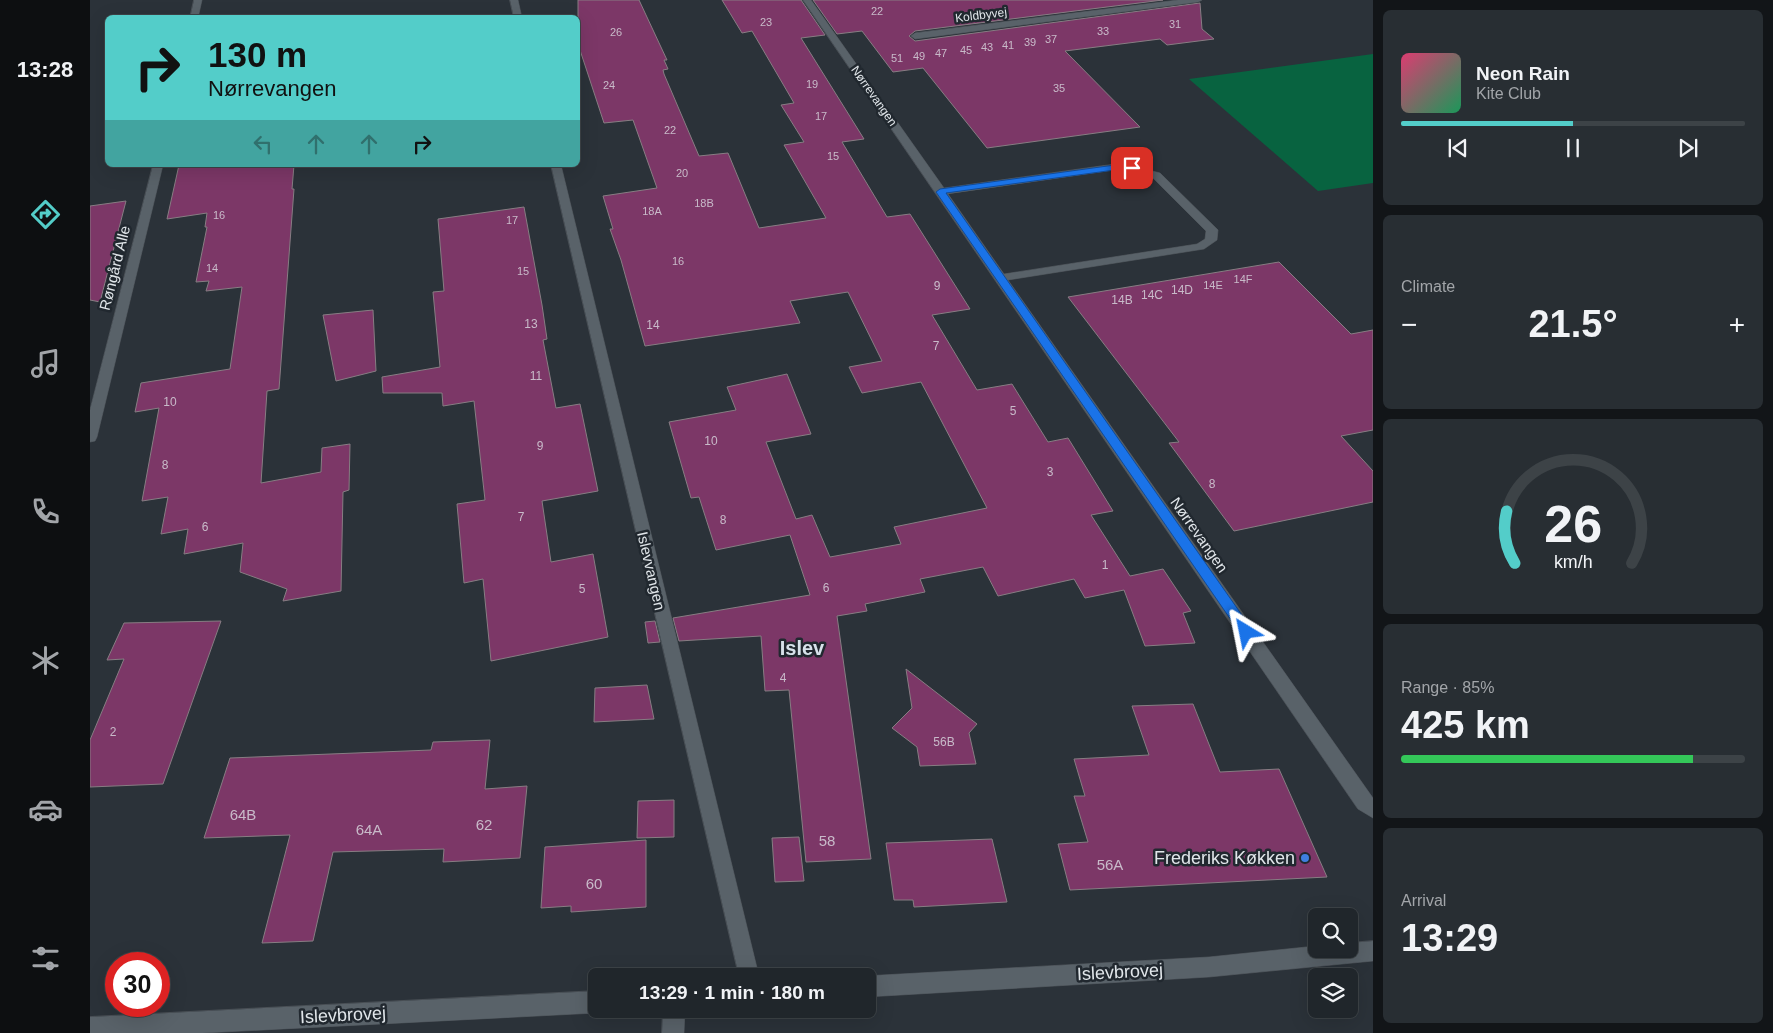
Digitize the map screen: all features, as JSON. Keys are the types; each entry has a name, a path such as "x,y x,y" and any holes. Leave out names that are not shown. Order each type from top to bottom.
{"street":[{"path":"195,15 198,0"},
{"path":"514,0 517,15"},
{"name":"Nørrevangen","path":"807,0 1365,803 1373,809"},
{"name":"Koldbyvej","path":"915,36 1198,0"},
{"path":"940,192 1122,166 1156,175 1212,230 1211,240 1200,247 1000,278"},
{"name":"Røngård Alle","path":"90,438 158,167"},
{"name":"Islevvangen","path":"556,167 746,968"},
{"name":"Islevbrovej","path":"876,985 1209,967 1373,951"},
{"name":"Islevbrovej","path":"90,1028 588,1002"},
{"path":"673,1033 674,1018"}],"green space":[{"path":"1373,54 1373,183 1318,191 1189,79"}],"building":[{"path":"578,0 639,0 667,60 664,60 668,69 663,70 664,74 699,156 728,153 759,228 826,218 784,145 804,142 781,105 794,103 752,31 742,33 722,0 801,0 825,35 801,38 864,139 842,142 887,217 910,214 970,309 932,315 977,390 1012,384 1048,442 1068,438 1113,511 1091,515 1130,576 1163,569 1191,611 1183,613 1195,643 1145,646 1124,590 1085,598 1074,579 998,596 983,567 920,579 925,592 865,604 867,611 837,616 871,859 806,862 789,690 765,691 761,636 679,641 673,618 810,595 790,535 716,550 699,497 691,498 669,422 736,410 727,387 787,374 811,434 766,442 796,519 812,515 830,557 901,544 894,527 987,508 921,382 862,393 849,367 882,361 848,292 790,301 800,323 645,346 621,260 610,229 613,229 603,196 657,188 633,120 604,123 580,50 580,15 578,15"},
{"path":"813,0 1163,0 915,31 909,36 915,41 1200,3 1202,29 1214,39 1167,45 1160,39 1065,51 1140,127 987,148 923,68 893,72 862,31 837,34"},
{"path":"179,167 294,167 292,189 294,189 279,389 267,391 261,483 321,472 322,448 350,444 349,490 343,492 341,591 283,601 287,589 240,572 243,543 184,554 188,529 161,534 168,497 142,501 159,408 135,412 141,383 230,369 242,287 206,291 209,281 196,282 207,227 205,227 207,213 167,219"},
{"path":"126,201 100,302 90,300 90,206"},
{"path":"524,207 542,305 547,339 543,340 556,408 580,404 598,491 542,501 551,562 593,554 608,637 491,661 483,579 464,583 457,504 485,500 474,401 443,406 442,393 383,393 382,377 440,367 433,292 444,291 438,219"},
{"path":"1279,262 1351,334 1373,330 1373,430 1341,436 1373,471 1373,502 1234,531 1169,443 1179,442 1068,297"},
{"path":"373,310 376,371 336,381 323,315"},
{"path":"221,621 163,784 90,787 90,740 124,659 107,660 124,623"},
{"path":"655,621 660,642 648,643 645,622"},
{"path":"906,669 977,724 969,733 976,764 920,766 917,747 892,728 912,708"},
{"path":"647,685 654,719 594,722 595,688"},
{"path":"1193,704 1220,772 1279,769 1327,877 1070,890 1058,844 1088,842 1074,796 1085,796 1074,759 1149,755 1132,706"},
{"path":"490,740 485,789 527,786 520,858 443,862 444,849 333,852 313,941 262,943 290,835 204,838 230,758 431,750 433,742"},
{"path":"674,800 674,837 637,838 638,801"},
{"path":"799,837 804,881 775,882 772,838"},
{"path":"992,839 1007,902 914,907 913,900 894,900 886,843"},
{"path":"646,840 646,907 571,912 571,906 541,908 545,847"}],"place":[{"name":"Frederiks Køkken","path":"1305,858"}],"district":[{"name":"Islev","path":"802,648"}],"route":[{"path":"1132,168 1122,166 940,192 1246,632"}]}
